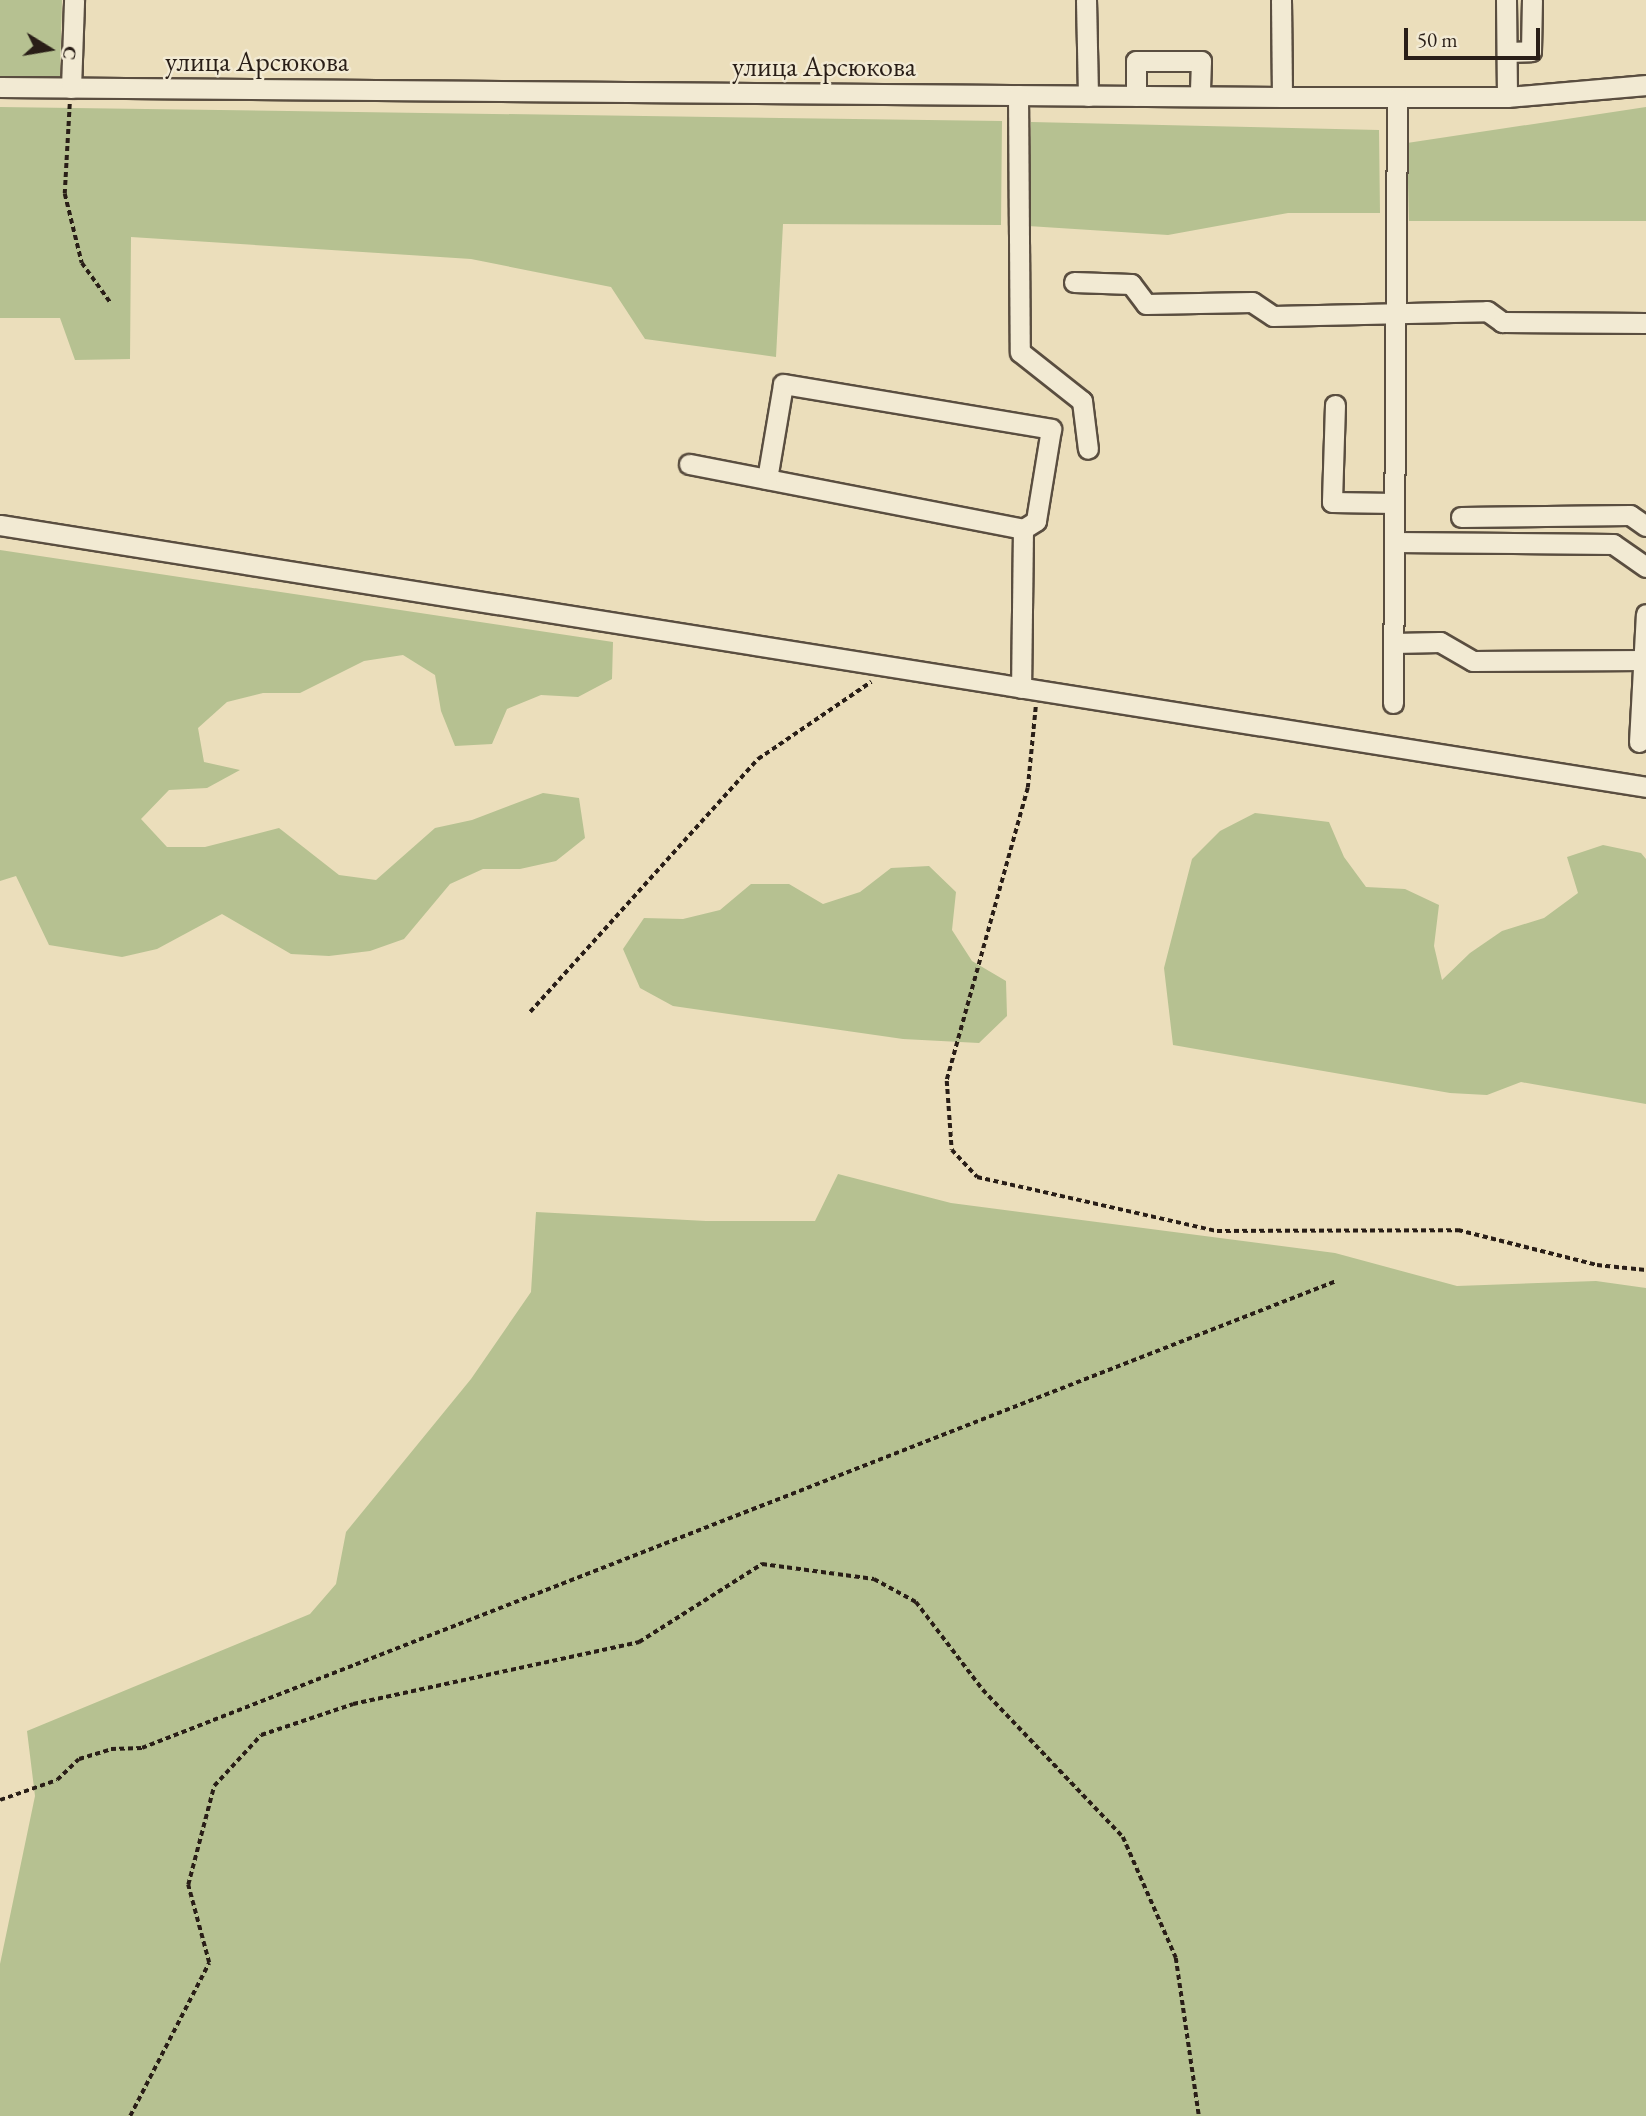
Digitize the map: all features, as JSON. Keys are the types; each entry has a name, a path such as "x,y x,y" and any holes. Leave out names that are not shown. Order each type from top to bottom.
{"street":[{"path":"71,88 74,0"},
{"path":"1086,0 1088,96"},
{"path":"1282,0 1282,97"},
{"path":"1506,0 1507,97"},
{"path":"1507,52 1531,51 1532,0"},
{"path":"1136,96 1136,61 1201,61 1200,96"},
{"name":"улица Арсюкова","path":"0,88 1507,97 1646,85"},
{"path":"1018,95 1020,352 1082,401 1088,449"},
{"path":"1393,703 1397,97"},
{"path":"1074,282 1131,284 1146,304 1252,302 1273,316 1487,312 1502,323 1646,323"},
{"path":"689,464 767,479 1023,528 1036,521 1051,429 783,384 767,479"},
{"path":"1335,405 1332,502 1394,503"},
{"path":"1461,517 1630,515 1646,526"},
{"path":"0,525 1646,787"},
{"path":"1023,528 1030,689"},
{"path":"1394,542 1613,544 1646,567"},
{"path":"1639,742 1646,614"},
{"path":"1394,643 1440,642 1473,661 1643,660"}],"path":[{"path":"71,88 65,194 82,263 110,302"},
{"path":"530,1012 758,759 892,667"},
{"path":"1030,689 1028,788 947,1081 952,1150 977,1177 1217,1231 1458,1230 1597,1265 1646,1270"},
{"path":"0,1800 57,1780 79,1759 111,1749 142,1748 1336,1281"},
{"path":"130,2116 209,1963 188,1885 214,1786 261,1735 353,1704 639,1642 762,1564 874,1578 916,1602 983,1690 1123,1837 1176,1958 1199,2116"}],"green space":[{"path":"0,0 62,0 60,76 0,76"},
{"path":"0,107 1002,121 1001,225 783,224 776,357 645,339 611,287 471,259 131,237 130,359 75,360 60,318 0,318"},
{"path":"1646,107 1646,221 1409,221 1407,143"},
{"path":"1031,122 1379,130 1380,213 1288,213 1168,235 1028,226"},
{"path":"0,550 613,642 612,679 578,697 541,695 507,709 492,744 455,746 441,711 435,675 403,655 364,661 300,693 263,693 227,702 198,728 204,762 240,770 207,788 169,790 141,819 167,847 205,847 279,828 339,875 376,880 435,828 472,820 543,793 579,798 585,838 556,861 520,869 483,869 450,884 404,939 370,951 329,956 291,954 222,914 157,949 122,957 49,945 16,876 0,881"},
{"path":"1255,813 1329,822 1344,857 1366,887 1405,889 1439,905 1434,946 1442,980 1470,953 1502,931 1544,918 1578,893 1567,857 1603,845 1641,853 1646,859 1646,1104 1521,1082 1487,1095 1450,1093 1173,1045 1164,968 1192,859 1220,831"},
{"path":"929,866 956,892 952,930 972,961 1006,981 1007,1016 979,1043 903,1039 673,1006 640,988 623,949 644,918 683,919 720,910 751,884 789,884 823,904 860,892 891,868"},
{"path":"838,1174 951,1203 1335,1253 1457,1286 1596,1281 1646,1288 1646,2116 0,2116 0,1964 35,1796 27,1731 310,1614 336,1584 346,1532 471,1379 531,1292 536,1212 706,1221 815,1221"}]}
